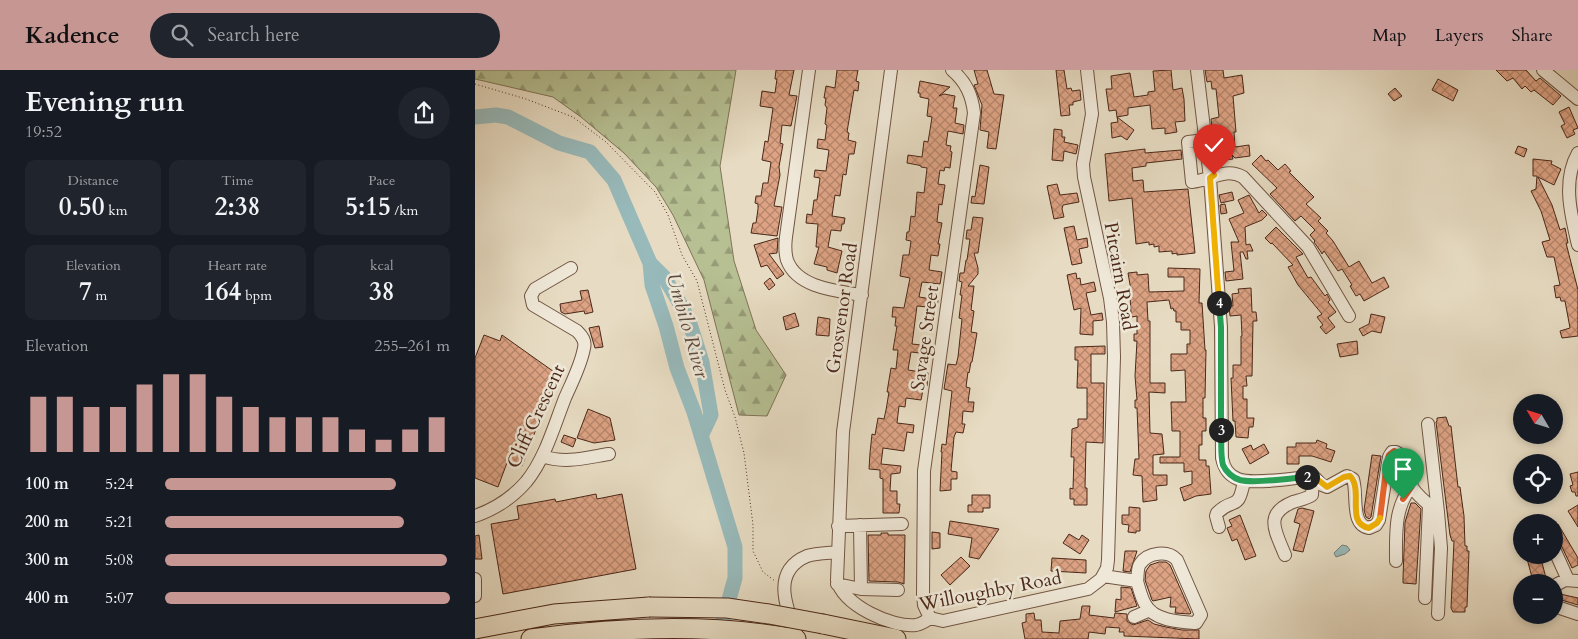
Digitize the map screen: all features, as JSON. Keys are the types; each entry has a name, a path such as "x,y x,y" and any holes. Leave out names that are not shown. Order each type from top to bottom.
{"highway":[{"path":"475,629 555,614 649,607 727,608 769,614 896,639"},
{"path":"531,639 574,633 638,629 721,630 797,639"}],"street":[{"path":"809,70 785,237 786,258 794,271 813,284 861,295"},
{"name":"Grosvenor Road","path":"838,552 843,432 891,70"},
{"name":"Savage Street","path":"930,618 924,606 923,594 924,471 974,113 973,101 967,88 960,77 952,70"},
{"name":"Pitcairn Road","path":"1087,70 1092,114 1083,164 1084,177 1113,322 1111,502 1108,560 1107,568 1102,578"},
{"path":"1197,70 1210,178 1221,327 1222,458 1227,471 1235,478 1244,481 1313,476 1327,487 1347,476 1353,479 1356,492 1356,517 1362,526 1369,528 1376,525 1379,520 1387,462 1391,452 1399,453 1405,460 1412,486 1434,508"},
{"path":"1543,70 1578,99"},
{"path":"1206,140 1188,142 1192,182 1228,173 1243,177 1308,248 1349,316"},
{"path":"1578,153 1574,160 1568,186 1578,245"},
{"name":"Cliff Crescent","path":"475,516 510,498 526,481 542,456 579,365 585,346 583,336 533,305 531,296 535,289 571,268"},
{"path":"1428,424 1434,508 1441,548 1438,614"},
{"path":"542,456 565,461 609,454"},
{"path":"1285,555 1274,522 1274,516 1284,506 1312,495 1313,476"},
{"path":"1219,528 1217,513 1220,509 1238,501 1244,481"},
{"path":"1396,561 1397,516 1403,499 1412,486"},
{"path":"1425,598 1434,508"},
{"path":"838,526 901,524"},
{"path":"860,525 861,589"},
{"path":"797,639 786,604 784,589 789,571 800,560 809,556 838,552 837,584 861,589 898,590"},
{"path":"1159,553 1172,555 1177,560 1201,615 1196,623 1174,622 1163,618 1150,610 1144,602 1137,581 1141,563 1159,553"},
{"path":"1563,564 1573,580"},
{"path":"1102,578 1137,581"},
{"name":"Willoughby Road","path":"837,584 850,601 871,615 910,625 922,623 930,618 943,621 1088,589 1102,578"},
{"path":"475,579 475,596"},
{"path":"1563,609 1578,614"},
{"path":"1134,617 1150,610"}],"path":[{"path":"475,84 526,99 573,117 607,142 655,192 668,215 682,255 697,282 725,390 745,453 753,525 753,552 763,572 784,589"}],"green space":[{"path":"475,70 736,70 720,166 734,261 756,330 786,375 767,416 739,415 704,280 673,215 656,187 624,153 581,117 553,97 475,79"}],"water":[{"path":"1342,545 1347,546 1350,550 1336,557 1334,553"}],"building":[{"path":"776,70 794,70 789,95 797,96 791,126 782,125 780,143 783,144 779,167 780,175 774,206 782,207 777,236 751,233 753,223 756,223 758,209 758,204 755,203 756,196 761,196 763,183 768,183 771,162 762,160 765,141 768,142 773,108 760,106 762,91 775,93"},
{"path":"837,70 858,70 856,81 859,82 858,91 854,90 847,132 849,133 848,140 856,142 854,154 849,154 846,175 843,174 840,196 835,195 832,216 845,218 844,224 842,224 841,231 831,230 828,247 842,251 837,273 827,270 827,267 814,264 819,247 816,247 818,224 806,223 807,214 812,215 814,200 817,200 820,178 814,177 815,170 826,171 829,150 817,148 818,139 825,140 827,108 825,105 826,98 824,98 826,86 835,88"},
{"path":"974,70 987,70 994,94 1004,95 996,149 987,148 989,132 980,130 982,105 974,85 978,84"},
{"path":"1056,70 1064,70 1067,89 1071,88 1072,91 1080,90 1081,100 1073,102 1073,105 1069,105 1070,115 1061,116"},
{"path":"1171,70 1173,90 1182,88 1184,99 1185,121 1175,122 1177,132 1165,134 1165,128 1152,129 1150,105 1128,108 1128,115 1117,117 1116,110 1109,111 1106,89 1112,89 1111,76 1130,73 1134,97 1148,95 1148,92 1155,91 1153,71"},
{"path":"1205,70 1223,70 1224,78 1242,75 1244,93 1233,96 1236,132 1234,132 1235,147 1249,145 1250,156 1235,158 1232,155 1233,159 1224,160 1220,127 1212,128 1211,119 1219,117 1216,89 1212,89 1211,81 1207,82"},
{"path":"1496,70 1526,70 1536,81 1540,78 1561,96 1553,105 1534,90 1531,92 1525,86 1522,89 1513,78 1507,81"},
{"path":"1438,79 1458,90 1453,101 1432,90"},
{"path":"920,81 950,87 939,96 944,94 955,96 953,108 957,108 955,123 964,125 963,134 948,131 946,145 951,146 950,151 952,152 950,168 945,167 944,171 940,170 938,184 945,185 942,205 939,204 937,222 942,223 938,244 940,244 938,256 931,255 929,270 942,272 940,284 922,282 919,297 938,300 937,308 917,306 912,344 921,345 920,353 911,352 908,370 928,373 927,386 924,385 921,400 906,398 905,407 899,406 897,423 914,425 913,433 907,432 904,451 883,448 881,464 901,466 900,473 891,474 890,491 897,491 897,504 900,504 899,513 883,513 883,479 880,478 880,470 869,469 870,453 872,434 875,435 878,418 884,419 891,368 896,369 898,350 893,350 897,326 895,326 896,317 892,317 893,307 904,308 910,278 900,276 903,255 909,255 911,241 906,240 907,232 909,232 911,216 915,217 917,192 924,193 927,168 907,163 908,155 922,157 924,141 928,142 930,130 932,117 927,116 929,99 920,97 920,93 918,93"},
{"path":"1395,88 1402,96 1394,101 1388,94"},
{"path":"1569,107 1578,128 1573,130 1575,134 1567,138 1561,126 1565,124 1559,112"},
{"path":"1117,117 1134,130 1127,140 1121,136 1112,138 1111,123 1118,122"},
{"path":"1054,129 1062,130 1062,137 1065,137 1064,142 1078,145 1076,154 1064,151 1063,161 1052,160"},
{"path":"1518,146 1527,149 1524,157 1515,153"},
{"path":"1145,149 1145,153 1181,150 1182,159 1146,163 1146,166 1132,168 1133,181 1143,180 1144,192 1188,189 1195,253 1177,255 1177,253 1172,254 1172,251 1159,252 1159,246 1149,245 1149,242 1136,244 1132,198 1109,201 1105,154"},
{"path":"1261,155 1278,170 1285,164 1291,171 1289,172 1314,197 1306,204 1321,218 1318,221 1328,231 1326,233 1349,267 1359,261 1372,283 1384,277 1389,287 1364,301 1360,294 1356,296 1350,286 1352,285 1342,269 1338,271 1324,251 1322,254 1314,242 1310,235 1315,230 1301,216 1295,221 1270,194 1277,188 1252,164"},
{"path":"1533,159 1552,161 1551,164 1561,169 1554,185 1538,177 1552,205 1560,230 1565,228 1568,243 1566,243 1578,290 1578,336 1562,338 1560,331 1570,328 1565,301 1561,301 1560,297 1556,298 1554,286 1560,285 1554,257 1547,257 1542,242 1550,240 1541,211 1531,191 1536,189 1537,176 1533,176"},
{"path":"980,165 989,167 984,204 971,203 972,196 975,197"},
{"path":"1057,184 1060,195 1077,193 1079,202 1063,205 1064,217 1054,219 1047,186"},
{"path":"1232,192 1234,200 1221,203 1219,195"},
{"path":"1249,195 1259,213 1262,210 1267,215 1262,220 1245,227 1246,245 1250,244 1253,251 1247,251 1248,259 1246,259 1243,252 1240,252 1243,279 1226,281 1225,272 1234,271 1231,242 1239,242 1229,219 1244,213 1238,200"},
{"path":"1225,204 1227,213 1221,214 1220,205"},
{"path":"973,217 983,218 978,253 974,253 978,274 968,286 974,286 971,310 974,311 971,332 977,333 966,387 970,388 968,402 974,402 973,412 963,411 962,424 965,424 963,433 956,432 954,437 951,471 957,472 957,479 951,479 951,490 940,491 941,452 942,444 946,445 952,391 944,389 948,364 956,365 958,357 962,319 959,318 962,282 959,281 960,273 964,273 967,260 970,239 966,239 967,230 971,230"},
{"path":"1074,226 1077,240 1087,238 1088,247 1079,249 1082,263 1072,265 1064,228"},
{"path":"1276,227 1303,254 1296,257 1308,278 1311,277 1325,296 1327,294 1330,300 1328,302 1336,312 1328,318 1335,327 1326,334 1320,327 1323,325 1317,317 1322,314 1298,285 1288,267 1293,265 1265,238"},
{"path":"778,238 777,253 769,254 784,274 777,279 767,265 761,267 754,245"},
{"path":"1168,268 1200,269 1199,303 1202,303 1206,350 1203,418 1206,418 1206,431 1202,431 1202,445 1199,445 1199,460 1206,460 1206,466 1209,466 1211,494 1196,496 1184,501 1180,488 1192,484 1192,471 1184,472 1184,463 1160,463 1160,457 1180,457 1180,431 1172,431 1171,402 1186,402 1185,370 1171,371 1171,354 1187,354 1187,344 1190,344 1190,330 1181,330 1181,322 1176,322 1176,311 1173,308 1171,309 1169,300 1147,302 1148,321 1150,321 1150,383 1165,383 1165,393 1149,392 1150,433 1162,434 1164,454 1153,455 1153,475 1167,475 1167,485 1156,486 1157,500 1143,502 1142,476 1133,475 1135,459 1139,459 1137,408 1135,408 1135,400 1137,400 1135,376 1137,341 1134,341 1134,334 1137,334 1137,316 1132,317 1131,313 1130,296 1132,296 1128,273 1137,272 1137,275 1148,274 1149,292 1184,291 1184,277 1168,277"},
{"path":"1076,273 1077,279 1080,278 1081,285 1094,282 1096,291 1086,293 1091,315 1102,313 1103,320 1093,321 1093,335 1080,334 1081,308 1074,310 1067,275"},
{"path":"770,278 775,285 769,290 764,283"},
{"path":"1251,288 1252,312 1256,312 1257,321 1253,321 1252,376 1246,376 1247,386 1243,386 1243,399 1247,399 1247,418 1254,418 1253,427 1249,427 1248,438 1236,437 1235,421 1233,421 1231,378 1233,378 1233,365 1241,365 1242,336 1241,315 1230,316 1229,306 1233,306 1232,294 1239,293 1238,289"},
{"path":"588,290 593,312 585,314 584,311 565,314 561,312 560,304 582,300 580,291"},
{"path":"795,313 799,326 786,330 783,317"},
{"path":"1371,314 1385,317 1381,333 1372,331 1363,336 1359,329 1369,324"},
{"path":"818,317 830,319 829,336 816,335"},
{"path":"599,326 603,347 595,348 589,328"},
{"path":"484,335 500,341 502,335 557,374 522,466 508,460 498,487 475,478 475,358"},
{"path":"1357,341 1358,354 1340,357 1337,344"},
{"path":"1105,346 1105,354 1091,354 1091,383 1104,383 1103,443 1086,442 1085,488 1087,488 1087,505 1074,505 1074,499 1070,499 1070,488 1073,489 1074,457 1071,457 1072,429 1078,427 1078,419 1087,419 1087,388 1077,388 1078,360 1075,360 1075,347"},
{"path":"588,409 610,418 615,440 594,443 577,438"},
{"path":"1446,417 1449,426 1451,426 1458,487 1460,487 1464,516 1465,546 1467,546 1467,551 1469,551 1467,607 1465,607 1465,612 1453,612 1451,608 1454,541 1452,541 1450,535 1436,422 1437,418"},
{"path":"564,435 576,439 573,447 561,442"},
{"path":"1317,440 1327,444 1326,448 1335,451 1331,462 1312,456 1299,456 1299,464 1287,464 1287,447 1296,447 1296,443 1316,443"},
{"path":"1264,444 1269,453 1250,464 1242,449 1251,445 1253,450"},
{"path":"1372,455 1381,456 1371,517 1369,519 1366,517 1364,510"},
{"path":"1578,472 1578,496 1576,496 1570,486 1573,485 1570,474"},
{"path":"596,494 597,499 622,494 636,569 503,594 491,524 519,519 517,506 555,499 556,502"},
{"path":"972,495 990,495 990,508 983,508 983,512 968,512 968,505 972,505"},
{"path":"1411,503 1415,503 1421,509 1416,584 1403,583 1405,522"},
{"path":"1578,505 1578,527 1568,511"},
{"path":"1129,507 1140,508 1140,531 1136,531 1136,533 1128,532 1129,525 1122,524 1122,515 1129,515"},
{"path":"1298,509 1314,511 1303,552 1293,550 1300,524 1294,522"},
{"path":"1240,515 1256,556 1245,560 1237,539 1232,541 1227,528 1232,526 1229,520"},
{"path":"950,521 999,529 979,559 969,557 972,538 948,534"},
{"path":"932,532 940,533 940,548 932,549"},
{"path":"1563,532 1578,558 1578,565 1572,568 1563,549"},
{"path":"881,533 905,535 904,584 869,581 868,535 881,535"},
{"path":"1069,534 1079,540 1082,535 1089,540 1080,554 1063,543"},
{"path":"479,535 482,559 475,559 475,536"},
{"path":"1125,551 1137,551 1130,572 1123,571"},
{"path":"961,557 970,566 950,585 941,575"},
{"path":"1052,558 1086,560 1086,573 1051,571"},
{"path":"1166,562 1170,565 1190,614 1175,613 1176,607 1170,607 1171,597 1152,600 1145,580 1146,571 1150,565"},
{"path":"1528,564 1542,564 1545,574 1531,574"},
{"path":"1121,587 1131,588 1137,606 1115,612 1116,599 1121,600"},
{"path":"1563,595 1578,598 1578,605 1563,600"},
{"path":"1082,606 1090,606 1089,615 1114,618 1115,613 1127,614 1127,621 1133,625 1148,620 1154,624 1166,627 1182,630 1199,630 1199,639 1124,636 1124,632 1119,632 1120,628 1106,627 1105,634 1089,632 1088,639 1025,639 1022,623 1026,622 1026,614 1034,613 1035,620 1041,620 1042,632 1059,633 1060,621 1080,619"}],"waterway":[{"name":"Umbilo River","path":"475,117 496,115 508,117 559,143 590,152 614,180 650,263 652,285 666,326 677,368 694,412 735,547 735,578 718,639"},
{"path":"650,263 664,277 682,307 690,324 702,362 711,415 701,436"}],"route":[{"path":"1214,175 1210,178 1221,327 1223,466 1235,478 1244,481 1313,476 1322,485 1327,487 1344,477 1350,476 1353,479 1356,492 1356,517 1362,526 1369,528 1376,525 1381,514 1387,462 1389,455 1394,451 1399,453 1405,460 1412,486 1403,499"}]}
